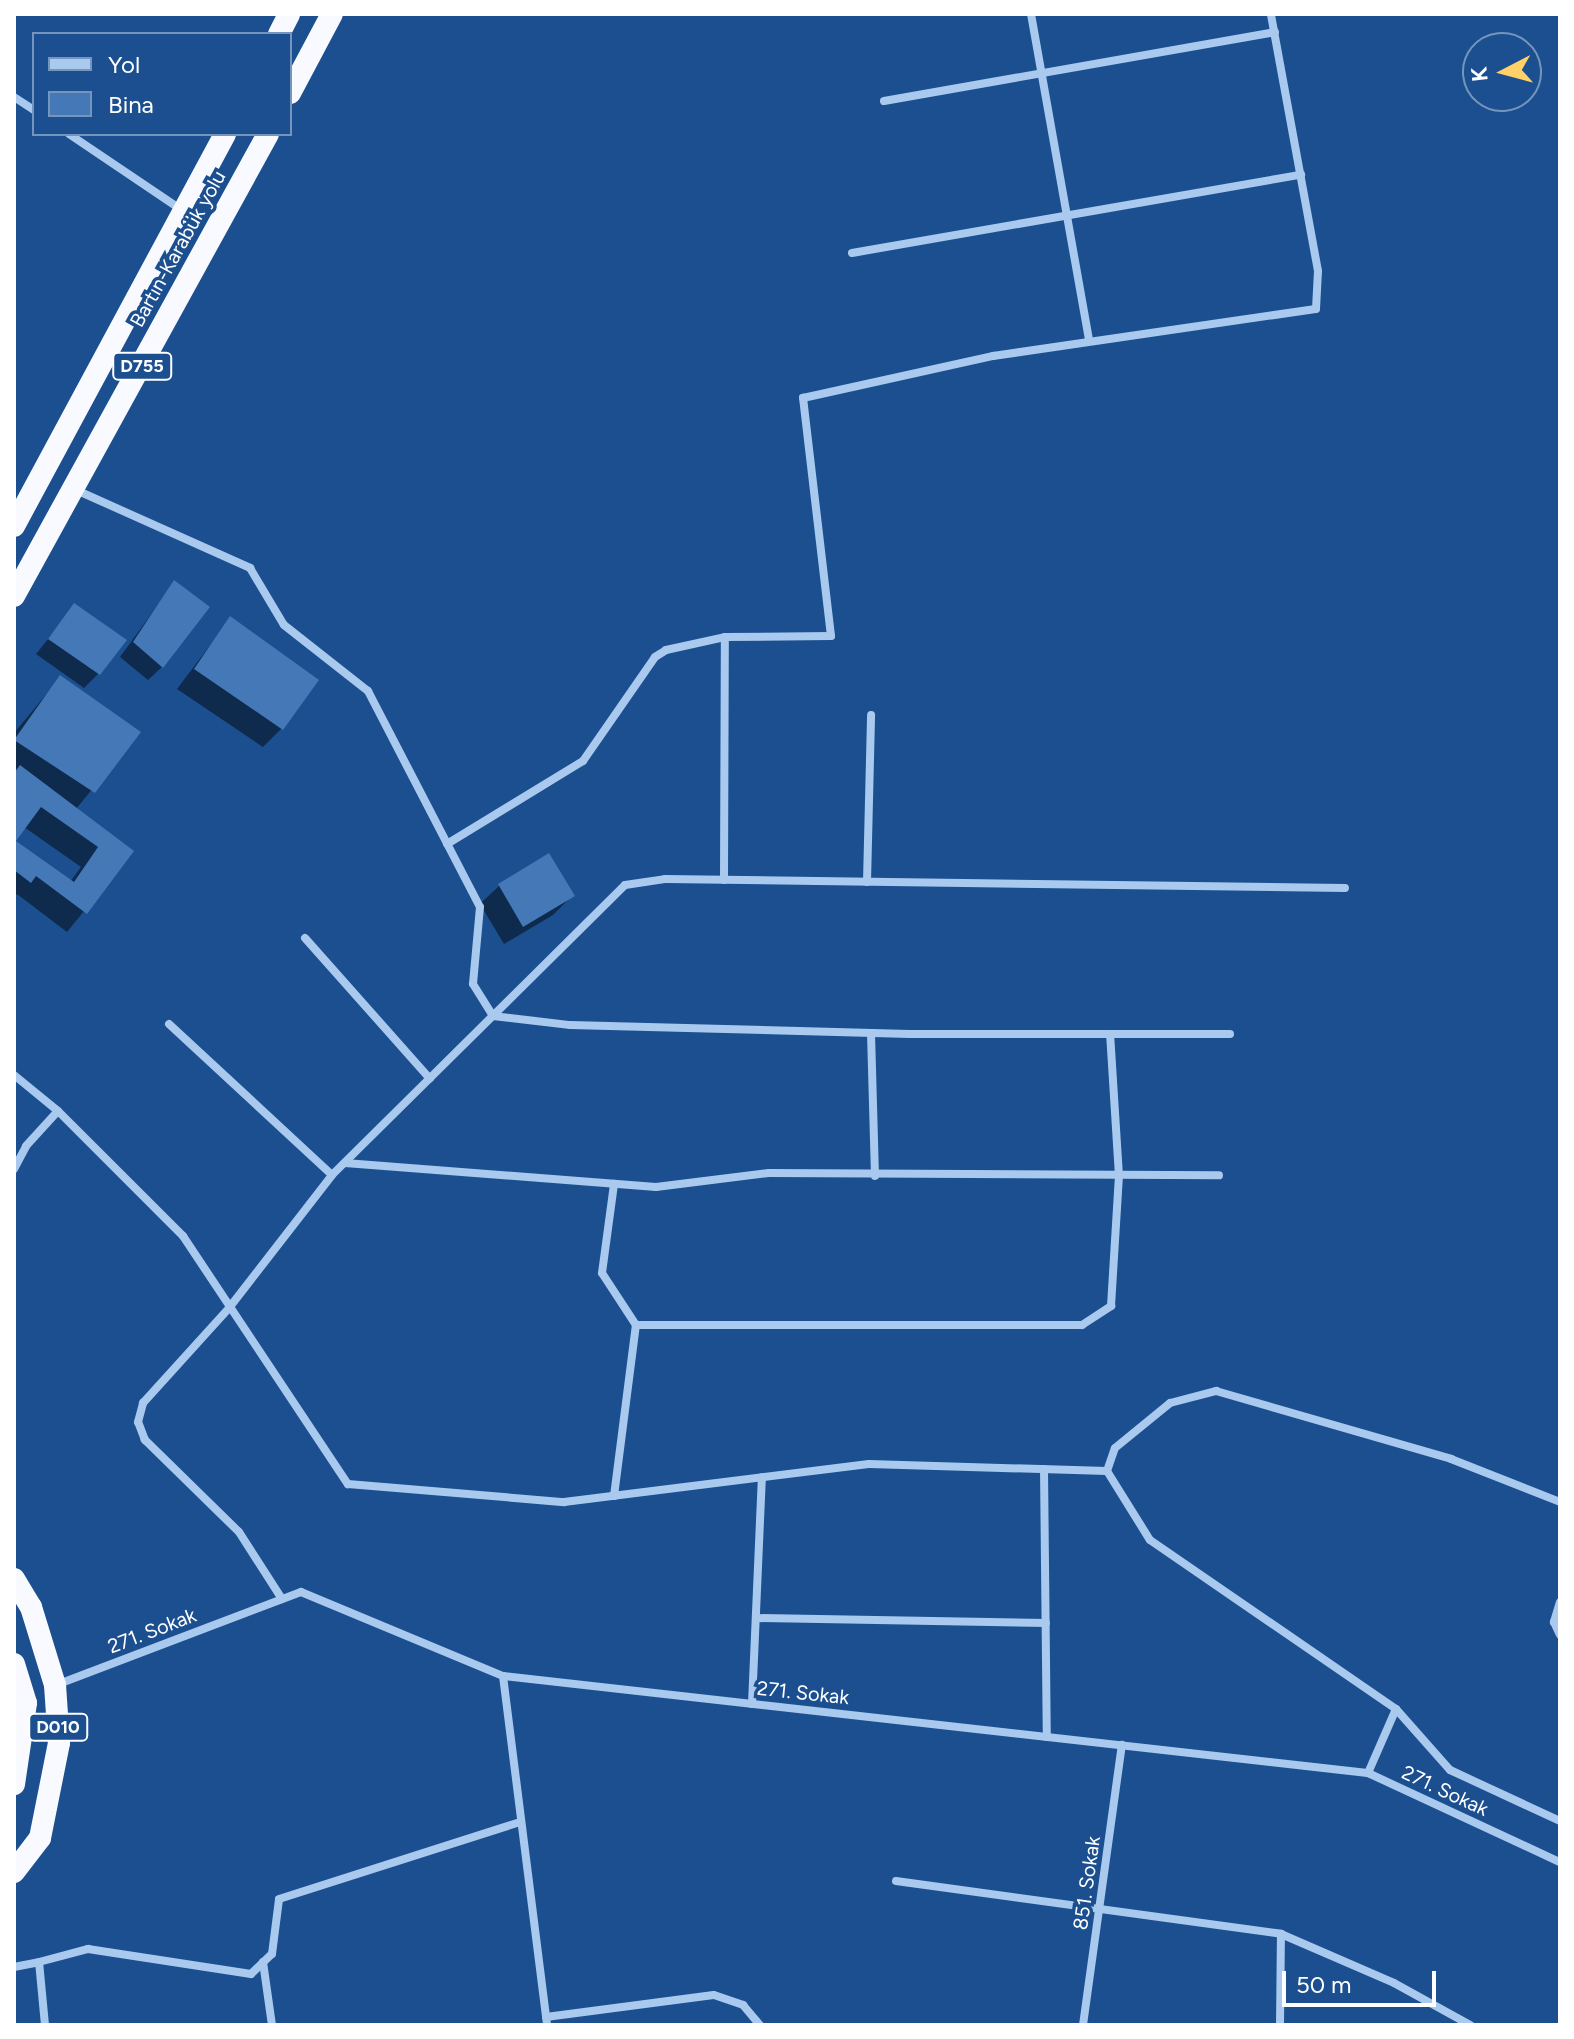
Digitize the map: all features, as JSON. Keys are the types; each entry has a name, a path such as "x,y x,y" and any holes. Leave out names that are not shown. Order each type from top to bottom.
{"highway":[{"path":"280,32 289,14"},
{"path":"292,89 332,14"},
{"name":"Bartın-Karabük yolu","path":"14,526 224,136"},
{"name":"Bartın-Karabük yolu","path":"14,596 267,136"},
{"name":"D010","path":"14,1579 31,1607 55,1685 59,1743 40,1838 14,1872"},
{"name":"D010","path":"14,1664 26,1703 14,1784"}],"street":[{"path":"1031,14 1045,73 1089,340"},
{"path":"447,844 583,761 655,657 686,643 725,637 831,636 803,398 1089,340 1316,309 1318,271 1271,14"},
{"path":"884,101 1275,32"},
{"path":"14,97 32,109"},
{"path":"72,136 184,211"},
{"path":"852,253 1301,175"},
{"path":"74,489 250,568 284,625 368,691 480,907 473,984 493,1016"},
{"path":"724,880 725,637"},
{"path":"867,882 871,715"},
{"path":"282,1599 256,1553 145,1440 138,1422 143,1403 229,1308 332,1175 625,885 724,880 1345,888"},
{"path":"305,938 430,1079"},
{"path":"493,1016 570,1025 871,1033 1230,1034"},
{"path":"169,1024 332,1175"},
{"path":"871,1033 875,1176"},
{"path":"636,1325 1082,1325 1111,1306 1119,1176 1110,1034"},
{"path":"14,1075 58,1111 183,1236 348,1484 564,1502 869,1464 1107,1471"},
{"path":"14,1169 26,1146 58,1111"},
{"path":"345,1163 656,1187 769,1173 875,1176 1219,1175"},
{"path":"614,1184 602,1273 636,1325 614,1496"},
{"path":"1107,1471 1115,1448 1170,1403 1216,1391 1451,1459 1560,1502"},
{"path":"1044,1469 1047,1737"},
{"path":"1107,1471 1150,1540 1396,1709 1450,1770 1560,1821"},
{"path":"752,1704 762,1477"},
{"name":"271. Sokak","path":"55,1685 301,1592 503,1676 1368,1773 1560,1862"},
{"path":"1560,1602 1554,1622 1560,1635"},
{"path":"756,1618 1046,1623"},
{"path":"503,1676 546,2021 714,1995 743,2005 760,2025"},
{"path":"1368,1773 1396,1709"},
{"name":"851. Sokak","path":"1083,2025 1122,1745"},
{"path":"14,1967 88,1949 251,1974 272,1954 279,1899 521,1822"},
{"path":"896,1881 1281,1934 1394,1983 1470,2025"},
{"path":"1280,2025 1281,1934"},
{"path":"39,1962 45,2025"},
{"path":"263,1962 272,2025"}],"building":[{"path":"174,580 210,607 163,668 133,642"},
{"path":"74,603 127,640 100,675 48,639"},
{"path":"230,616 319,680 283,730 194,669"},
{"path":"60,675 141,732 95,793 14,740"},
{"path":"20,765 134,851 87,914 36,876 31,883 14,870 14,773","holes":["41,807 98,847 74,882 16,841"]},
{"path":"549,853 575,896 523,927 498,884"}]}
